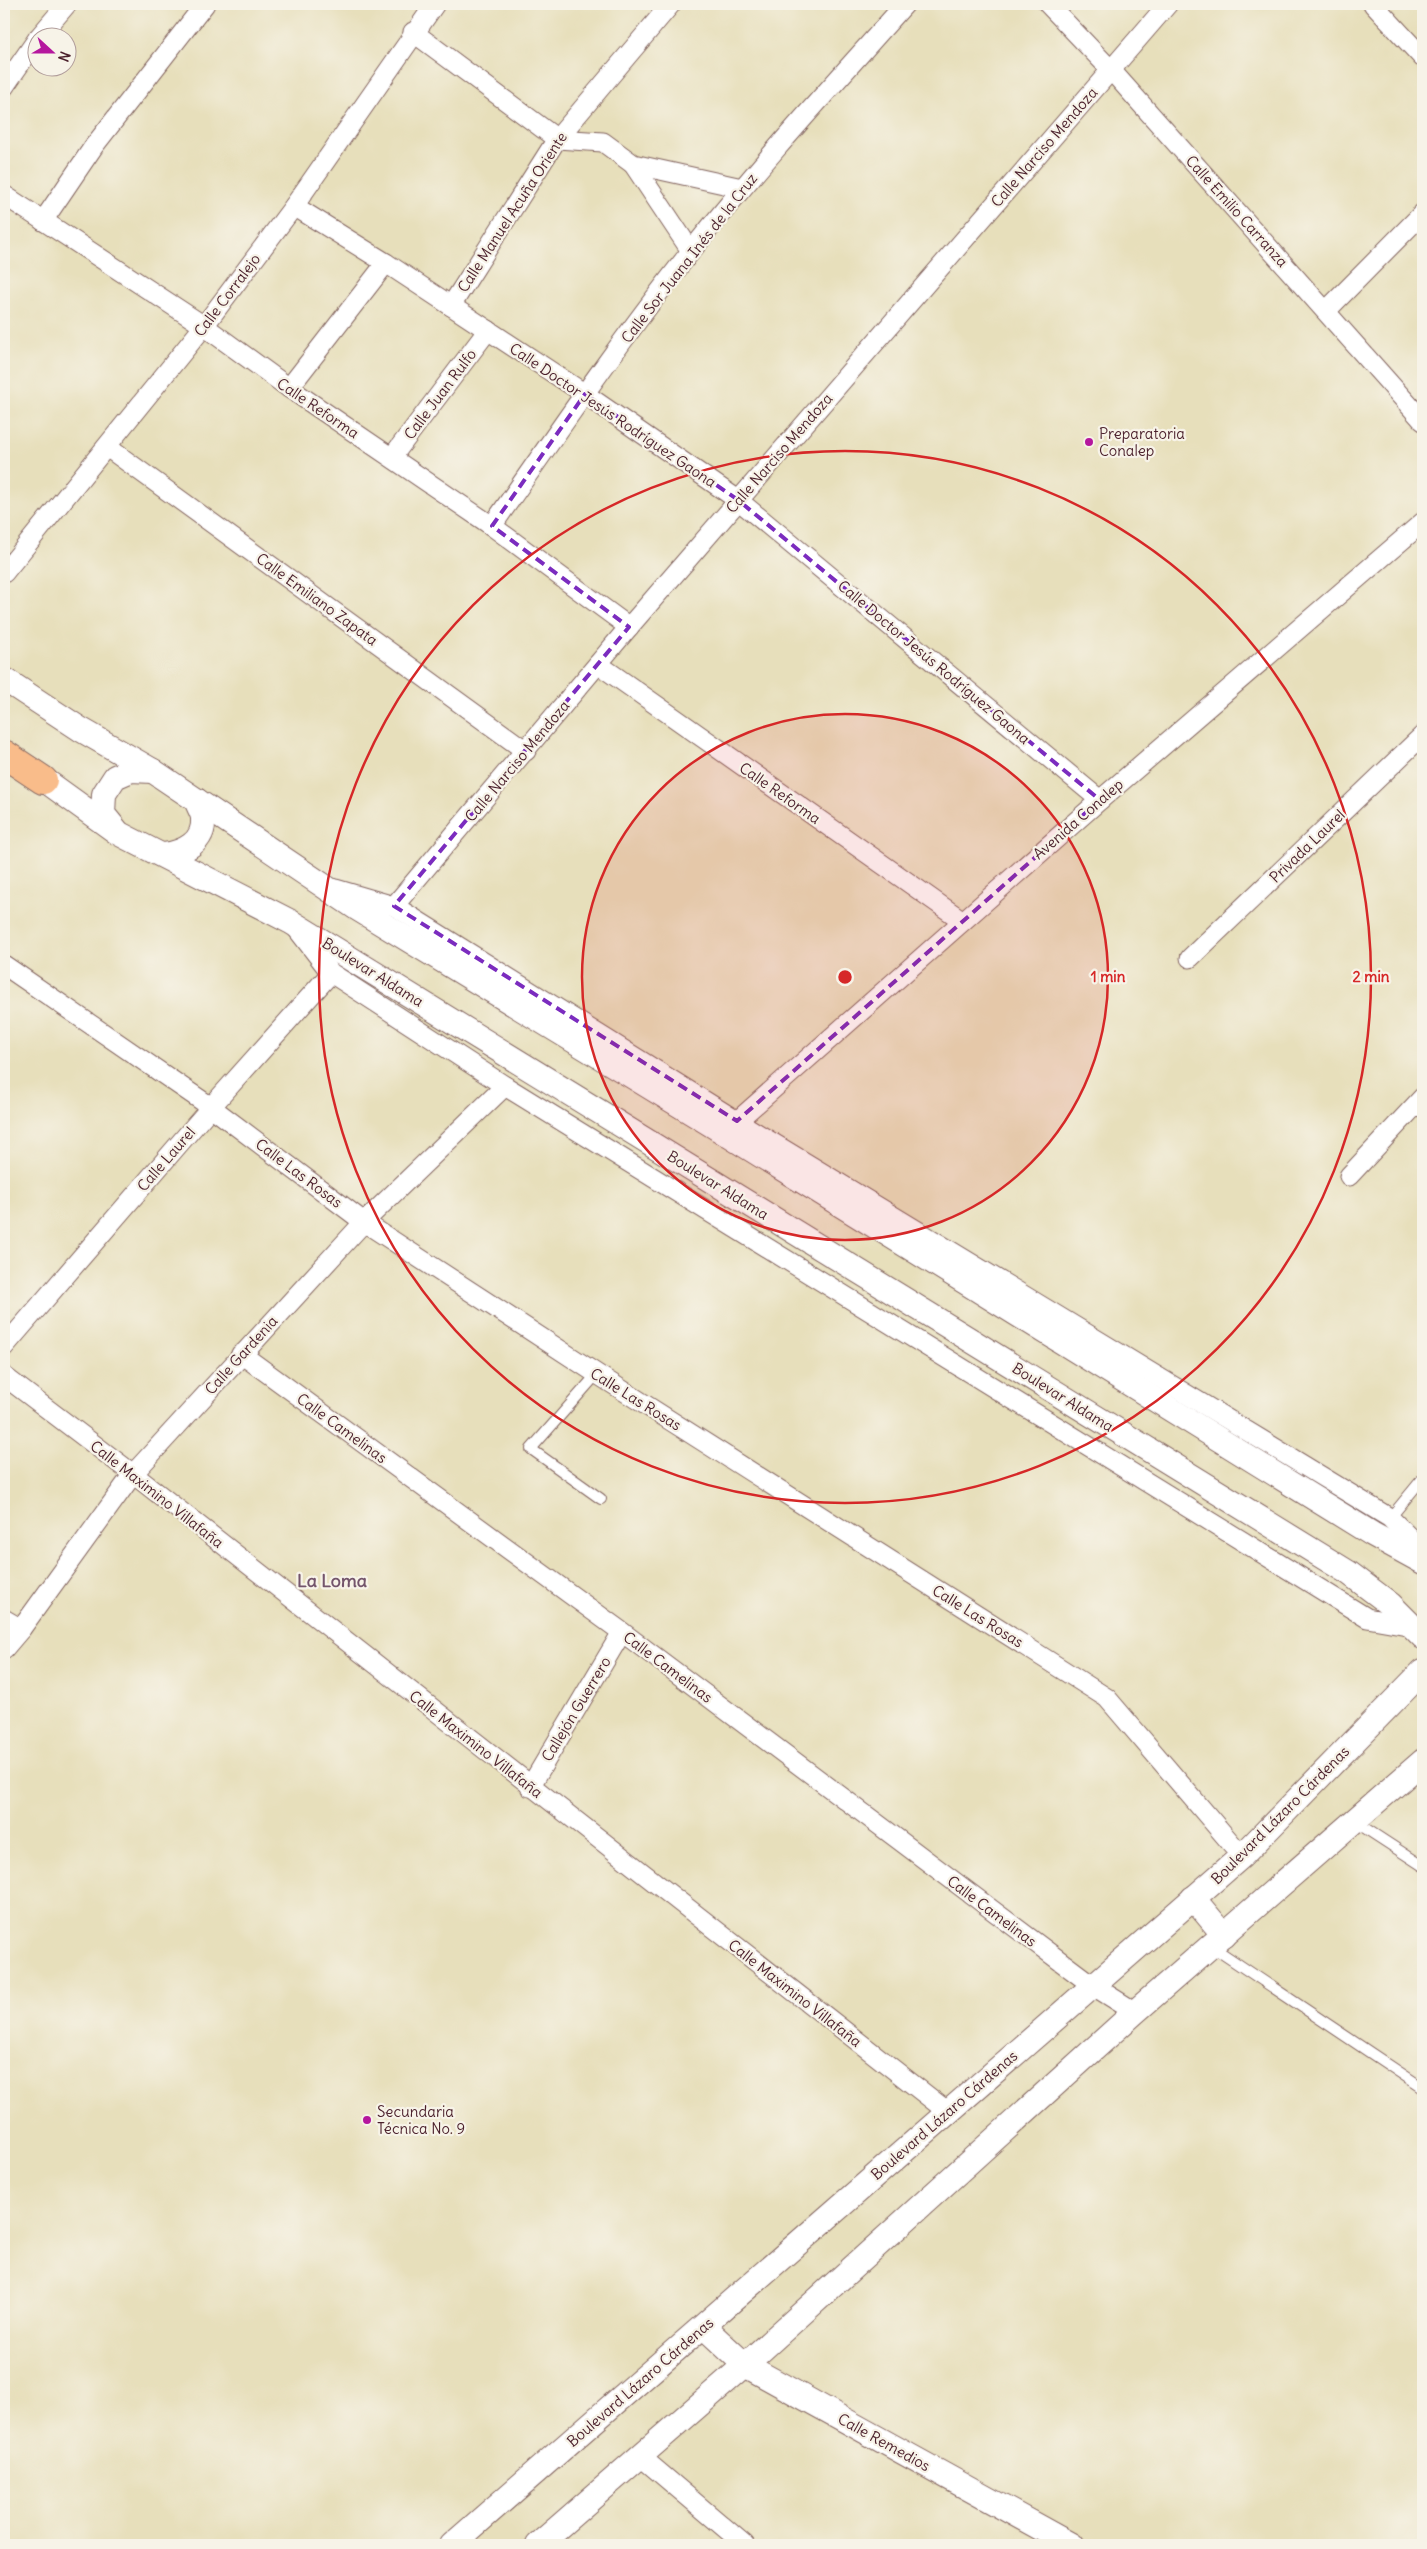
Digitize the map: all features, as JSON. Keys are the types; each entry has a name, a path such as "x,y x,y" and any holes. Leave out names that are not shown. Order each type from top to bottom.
{"highway":[{"path":"4,754 43,780"}],"street":[{"path":"47,28 67,4"},
{"path":"43,221 94,146 205,4"},
{"name":"Calle Corralejo","path":"4,574 204,326 294,206 413,32 435,4"},
{"name":"Calle Manuel Acuña Oriente","path":"451,306 557,139 671,4"},
{"name":"Calle Sor Juana Inés de la Cruz","path":"492,526 585,394 691,251 742,188 905,4"},
{"name":"Calle Emilio Carranza","path":"1048,4 1111,70 1423,420"},
{"name":"Calle Narciso Mendoza","path":"394,906 629,626 1168,4"},
{"path":"1374,4 1423,58"},
{"path":"413,32 557,139 603,142 633,164 691,251"},
{"path":"4,87 28,52"},
{"path":"633,164 742,188"},
{"name":"Calle Reforma","path":"4,195 204,326 290,388 492,526 629,626"},
{"name":"Calle Doctor Jesús Rodríguez Gaona","path":"294,206 386,263 585,394 738,500 1100,800"},
{"path":"1326,311 1423,212"},
{"path":"290,388 386,263"},
{"name":"Calle Juan Rulfo","path":"392,458 488,330"},
{"name":"Calle Emiliano Zapata","path":"107,447 526,751"},
{"name":"Avenida Conalep","path":"737,1121 1100,800 1423,522"},
{"name":"Calle Reforma","path":"598,664 963,921"},
{"path":"4,679 80,729 153,771 316,883 716,1127 1372,1534 1423,1562"},
{"name":"Privada Laurel","path":"1190,958 1423,734"},
{"name":"Boulevar Aldama","path":"4,747 43,780 118,833 291,922 1349,1574 1390,1604 1418,1632"},
{"path":"118,833 104,814 104,794 115,777 131,770 153,771"},
{"path":"164,855 180,853 192,845 201,832 204,818 196,800"},
{"path":"316,883 394,906 737,1121 1390,1518 1423,1552"},
{"path":"291,922 331,973 506,1086 1367,1618 1418,1632"},
{"name":"Calle Las Rosas","path":"4,965 211,1107 364,1222 597,1374 1107,1698 1242,1856"},
{"name":"Calle Laurel","path":"4,1347 211,1107 331,973"},
{"name":"Calle Gardenia","path":"4,1649 21,1629 133,1474 364,1222 506,1086"},
{"path":"1349,1176 1423,1097"},
{"name":"Calle Camelinas","path":"241,1354 622,1632 1092,1986 1135,2012"},
{"name":"Calle Maximino Villafaña","path":"4,1376 133,1474 948,2112"},
{"path":"4,1618 21,1629"},
{"name":"Callejón Guerrero","path":"530,1786 622,1632"},
{"name":"Boulevard Lázaro Cárdenas","path":"452,2545 1242,1856 1423,1671"},
{"path":"538,2545 745,2365 1135,2012 1423,1761"},
{"path":"1193,1898 1218,1940"},
{"name":"Calle Remedios","path":"704,2327 745,2365 1072,2545"},
{"path":"640,2456 745,2545"}],"lane":[{"path":"597,1374 531,1449 601,1499"},
{"path":"1390,1518 1423,1478"},
{"path":"1354,1822 1423,1866"},
{"path":"1218,1940 1423,2088"}],"highlighted area":[{"path":"585,394 738,500 1100,800 737,1121 394,906 629,627 492,526"}],"place":[{"name":"Preparatoria Conalep","path":"1089,442"},
{"name":"Secundaria Técnica No. 9","path":"367,2120"}],"district":[{"name":"La Loma","path":"332,1580"}]}
